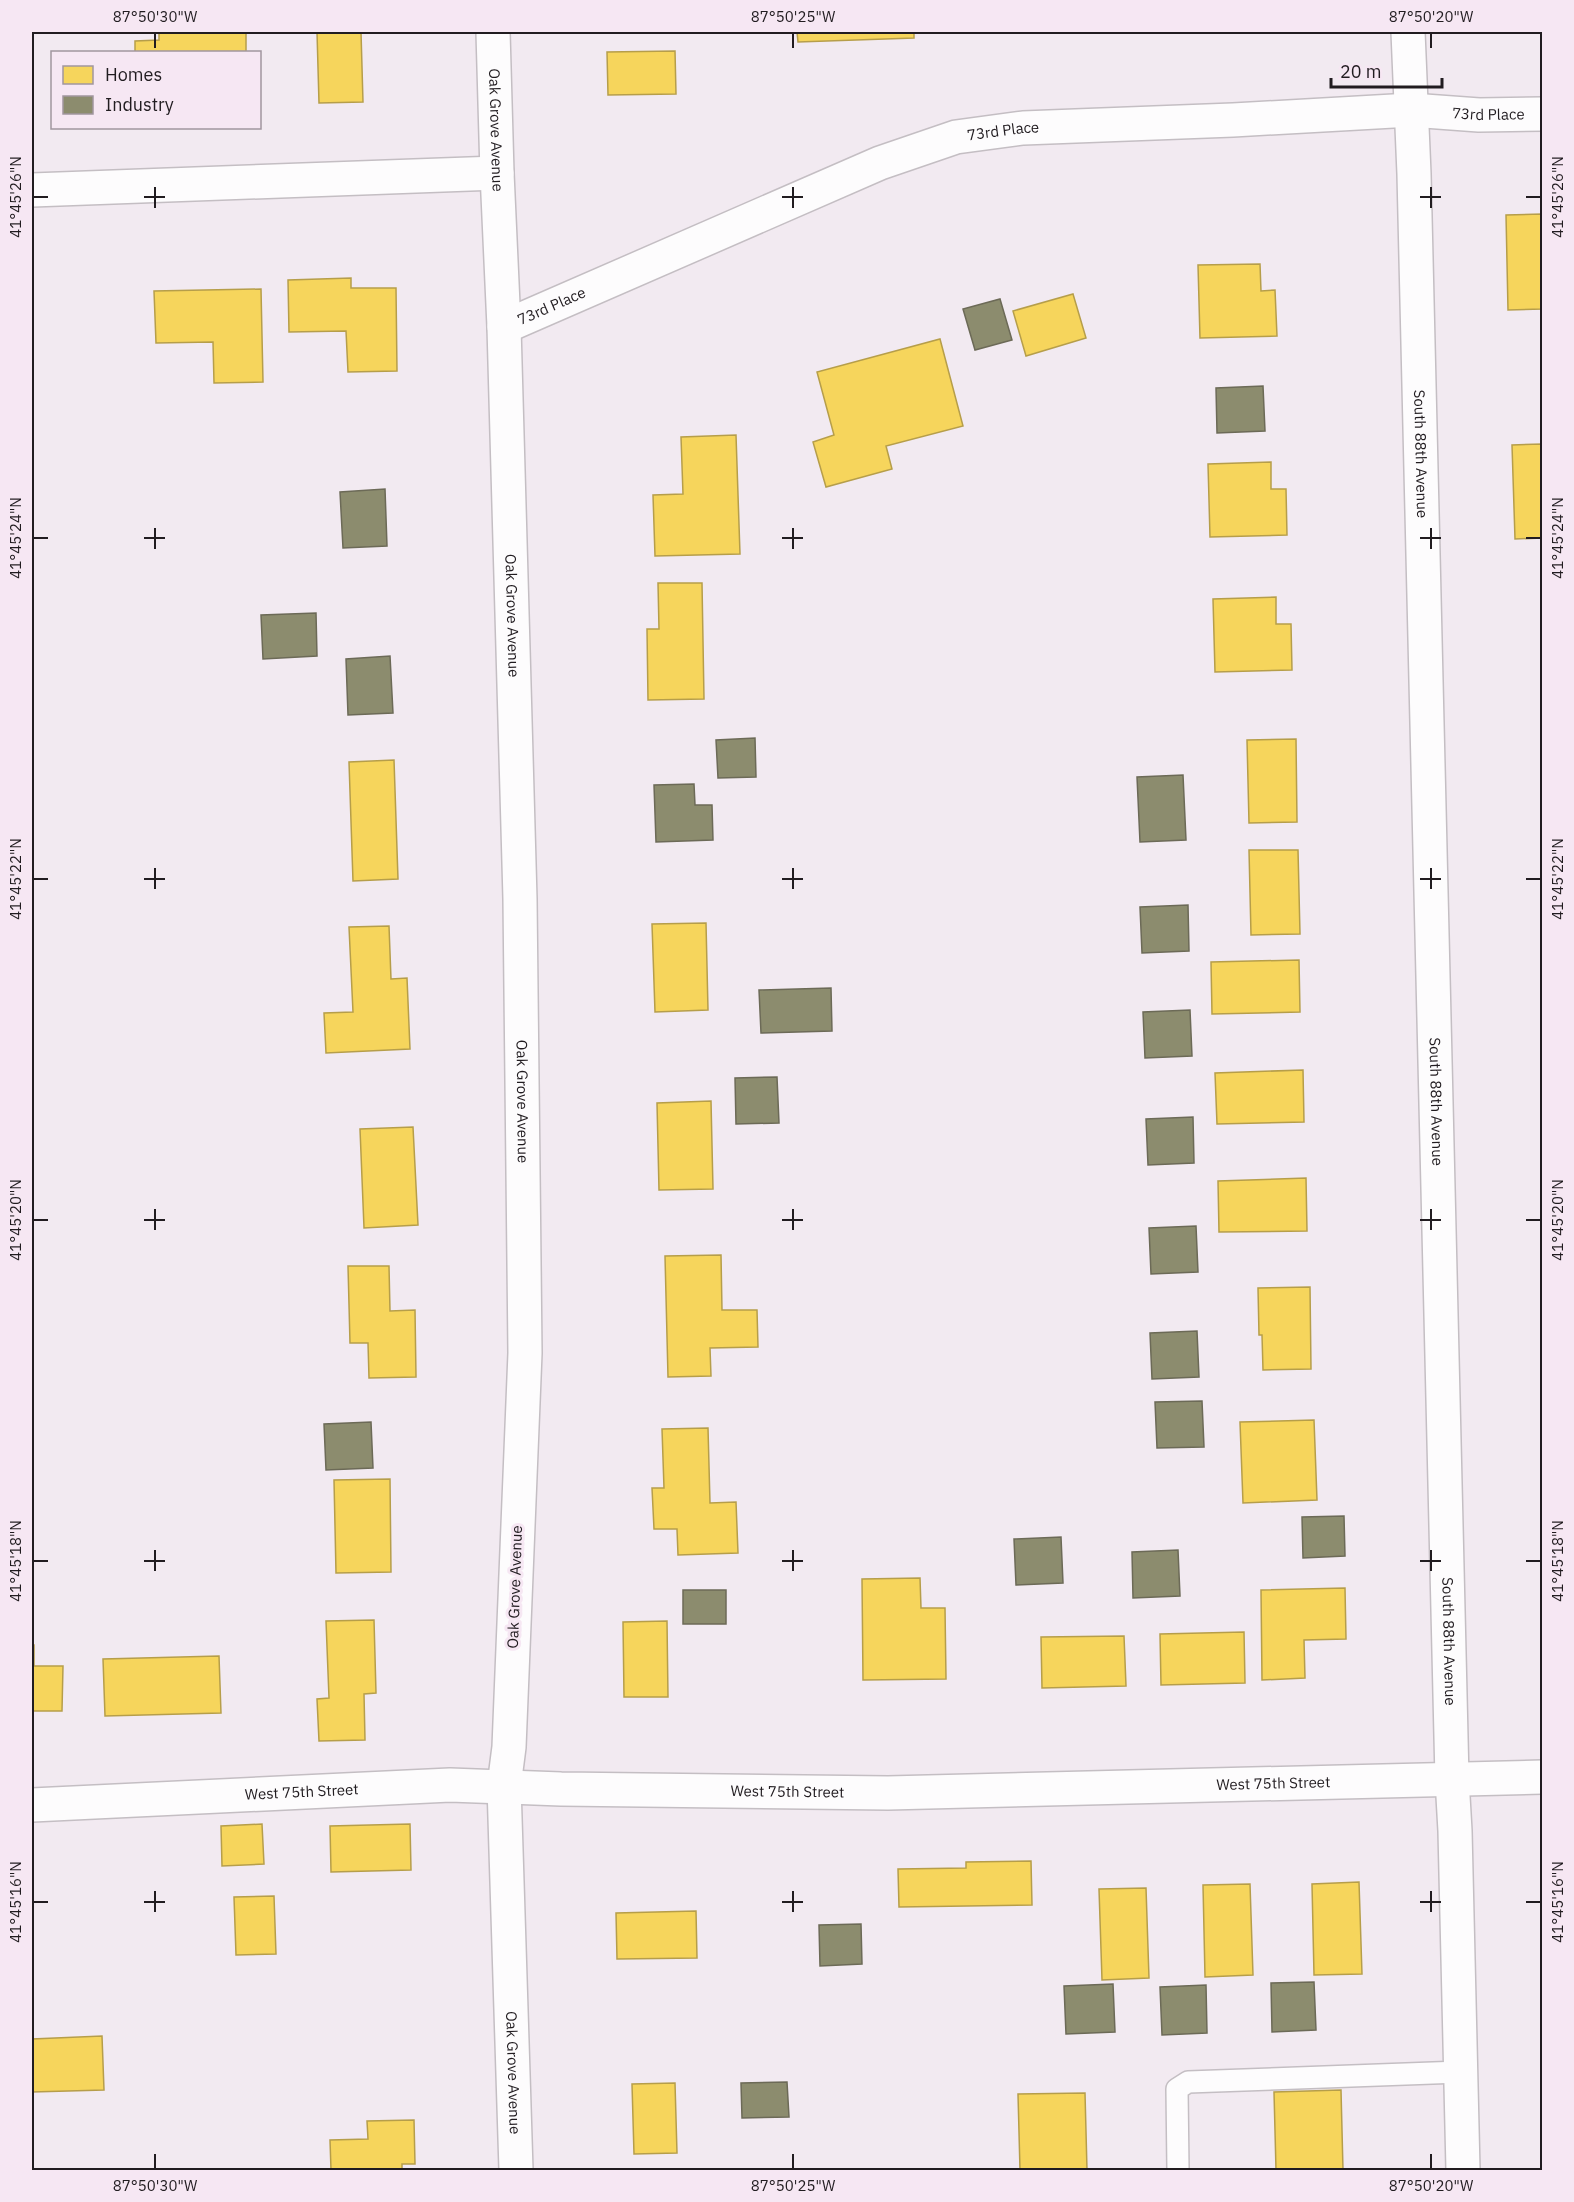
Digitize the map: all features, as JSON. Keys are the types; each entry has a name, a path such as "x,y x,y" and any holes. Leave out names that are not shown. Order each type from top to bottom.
{"street":[{"name":"Oak Grove Avenue","path":"493,32 504,327 520,899 525,1353 509,1747 504,1786 516,2170"},
{"name":"South 88th Avenue","path":"1408,32 1463,2170"},
{"name":"73rd Place","path":"504,327 880,163 956,137 1023,128 1411,110 1479,115 1542,114"},
{"path":"32,190 497,173"},
{"name":"West 75th Street","path":"32,1805 450,1785 561,1790 888,1792 1542,1777"}],"lane":[{"path":"1178,2170 1177,2089 1188,2082 1461,2072"}],"shaded area":[{"path":"1542,1863 1542,2025 1540,2015"}],"building: Homes":[{"path":"159,32 246,32 246,51 135,51 135,41 159,40"},
{"path":"317,32 361,32 363,102 319,103"},
{"path":"797,32 914,32 914,38 798,42"},
{"path":"675,51 676,94 608,95 607,52"},
{"path":"1542,214 1542,309 1508,310 1506,215"},
{"path":"1260,264 1261,291 1275,290 1277,336 1200,338 1198,265"},
{"path":"351,278 351,288 396,288 397,371 348,372 346,331 289,332 288,280"},
{"path":"261,289 263,382 214,383 213,342 156,343 154,291"},
{"path":"1073,294 1086,338 1026,356 1013,311"},
{"path":"940,339 963,426 886,446 892,469 826,487 813,442 834,435 817,372"},
{"path":"736,435 740,554 655,556 653,495 683,494 681,437"},
{"path":"1542,444 1542,538 1515,539 1512,445"},
{"path":"1271,462 1271,489 1286,489 1287,535 1210,537 1208,464"},
{"path":"658,583 702,583 704,699 648,700 647,629 659,629"},
{"path":"1276,597 1276,624 1291,624 1292,670 1215,672 1213,599"},
{"path":"1296,739 1297,822 1249,823 1247,740"},
{"path":"394,760 398,879 353,881 349,762"},
{"path":"1249,850 1298,850 1300,934 1251,935"},
{"path":"706,923 708,1010 655,1012 652,924"},
{"path":"389,926 391,979 407,978 410,1049 326,1053 324,1013 353,1012 349,927"},
{"path":"1299,960 1300,1012 1212,1014 1211,962"},
{"path":"1303,1070 1304,1122 1217,1124 1215,1073"},
{"path":"711,1101 713,1189 659,1190 657,1103"},
{"path":"413,1127 418,1225 364,1228 360,1129"},
{"path":"1306,1178 1307,1231 1219,1232 1218,1181"},
{"path":"721,1255 722,1310 757,1310 758,1347 710,1348 711,1376 668,1377 665,1256"},
{"path":"348,1266 389,1266 390,1311 415,1310 416,1377 369,1378 368,1343 350,1343"},
{"path":"1310,1287 1311,1369 1263,1370 1262,1335 1259,1335 1258,1288"},
{"path":"1314,1420 1317,1500 1243,1503 1240,1422"},
{"path":"708,1428 710,1503 736,1502 738,1553 678,1555 677,1529 654,1529 652,1488 664,1488 662,1429"},
{"path":"390,1479 391,1572 336,1573 334,1480"},
{"path":"920,1578 921,1608 945,1608 946,1679 863,1680 862,1579"},
{"path":"1345,1588 1346,1639 1304,1640 1305,1678 1262,1680 1261,1590"},
{"path":"374,1620 376,1693 364,1694 365,1740 319,1741 317,1699 329,1698 326,1621"},
{"path":"667,1621 668,1697 624,1697 623,1622"},
{"path":"1244,1632 1245,1683 1161,1685 1160,1634"},
{"path":"1124,1636 1126,1686 1042,1688 1041,1637"},
{"path":"32,1645 34,1645 34,1666 63,1666 62,1711 32,1711"},
{"path":"219,1656 221,1713 105,1716 103,1659"},
{"path":"262,1824 264,1864 222,1866 221,1826"},
{"path":"410,1824 411,1870 331,1872 330,1826"},
{"path":"1031,1861 1032,1905 899,1907 898,1869 966,1868 966,1862"},
{"path":"1359,1882 1362,1974 1314,1975 1312,1884"},
{"path":"1250,1884 1253,1975 1205,1977 1203,1885"},
{"path":"1146,1888 1149,1978 1102,1980 1099,1889"},
{"path":"274,1896 276,1954 236,1955 234,1897"},
{"path":"696,1911 697,1958 617,1959 616,1913"},
{"path":"102,2036 104,2090 32,2092 32,2039"},
{"path":"675,2083 677,2153 634,2154 632,2084"},
{"path":"1341,2090 1343,2170 1276,2170 1274,2092"},
{"path":"1085,2093 1087,2170 1020,2170 1018,2094"},
{"path":"414,2120 415,2164 402,2164 402,2170 331,2170 330,2140 368,2139 367,2121"}],"building: Industry":[{"path":"1000,299 1012,340 975,350 963,309"},
{"path":"1263,386 1265,431 1217,433 1216,388"},
{"path":"385,489 387,546 343,548 340,492"},
{"path":"316,613 317,656 263,659 261,615"},
{"path":"390,656 393,713 348,715 346,659"},
{"path":"755,738 756,777 718,778 716,740"},
{"path":"1183,775 1186,840 1140,842 1137,777"},
{"path":"694,784 695,805 712,805 713,840 656,842 654,785"},
{"path":"1188,905 1189,951 1142,953 1140,907"},
{"path":"831,988 832,1031 761,1033 759,990"},
{"path":"1190,1010 1192,1056 1145,1058 1143,1012"},
{"path":"777,1077 779,1123 736,1124 735,1078"},
{"path":"1193,1117 1194,1163 1148,1165 1146,1119"},
{"path":"1196,1226 1198,1272 1151,1274 1149,1228"},
{"path":"1197,1331 1199,1377 1152,1379 1150,1333"},
{"path":"1202,1401 1204,1447 1157,1448 1155,1402"},
{"path":"371,1422 373,1468 326,1470 324,1424"},
{"path":"1344,1516 1345,1556 1303,1558 1302,1517"},
{"path":"1061,1537 1063,1583 1016,1585 1014,1539"},
{"path":"1178,1550 1180,1596 1133,1598 1132,1552"},
{"path":"683,1590 726,1590 726,1624 683,1624"},
{"path":"861,1924 862,1964 820,1966 819,1925"},
{"path":"1314,1982 1316,2030 1272,2032 1271,1983"},
{"path":"1113,1984 1115,2032 1066,2034 1064,1986"},
{"path":"1206,1985 1207,2033 1162,2035 1160,1987"},
{"path":"787,2082 789,2117 742,2118 741,2083"}]}
